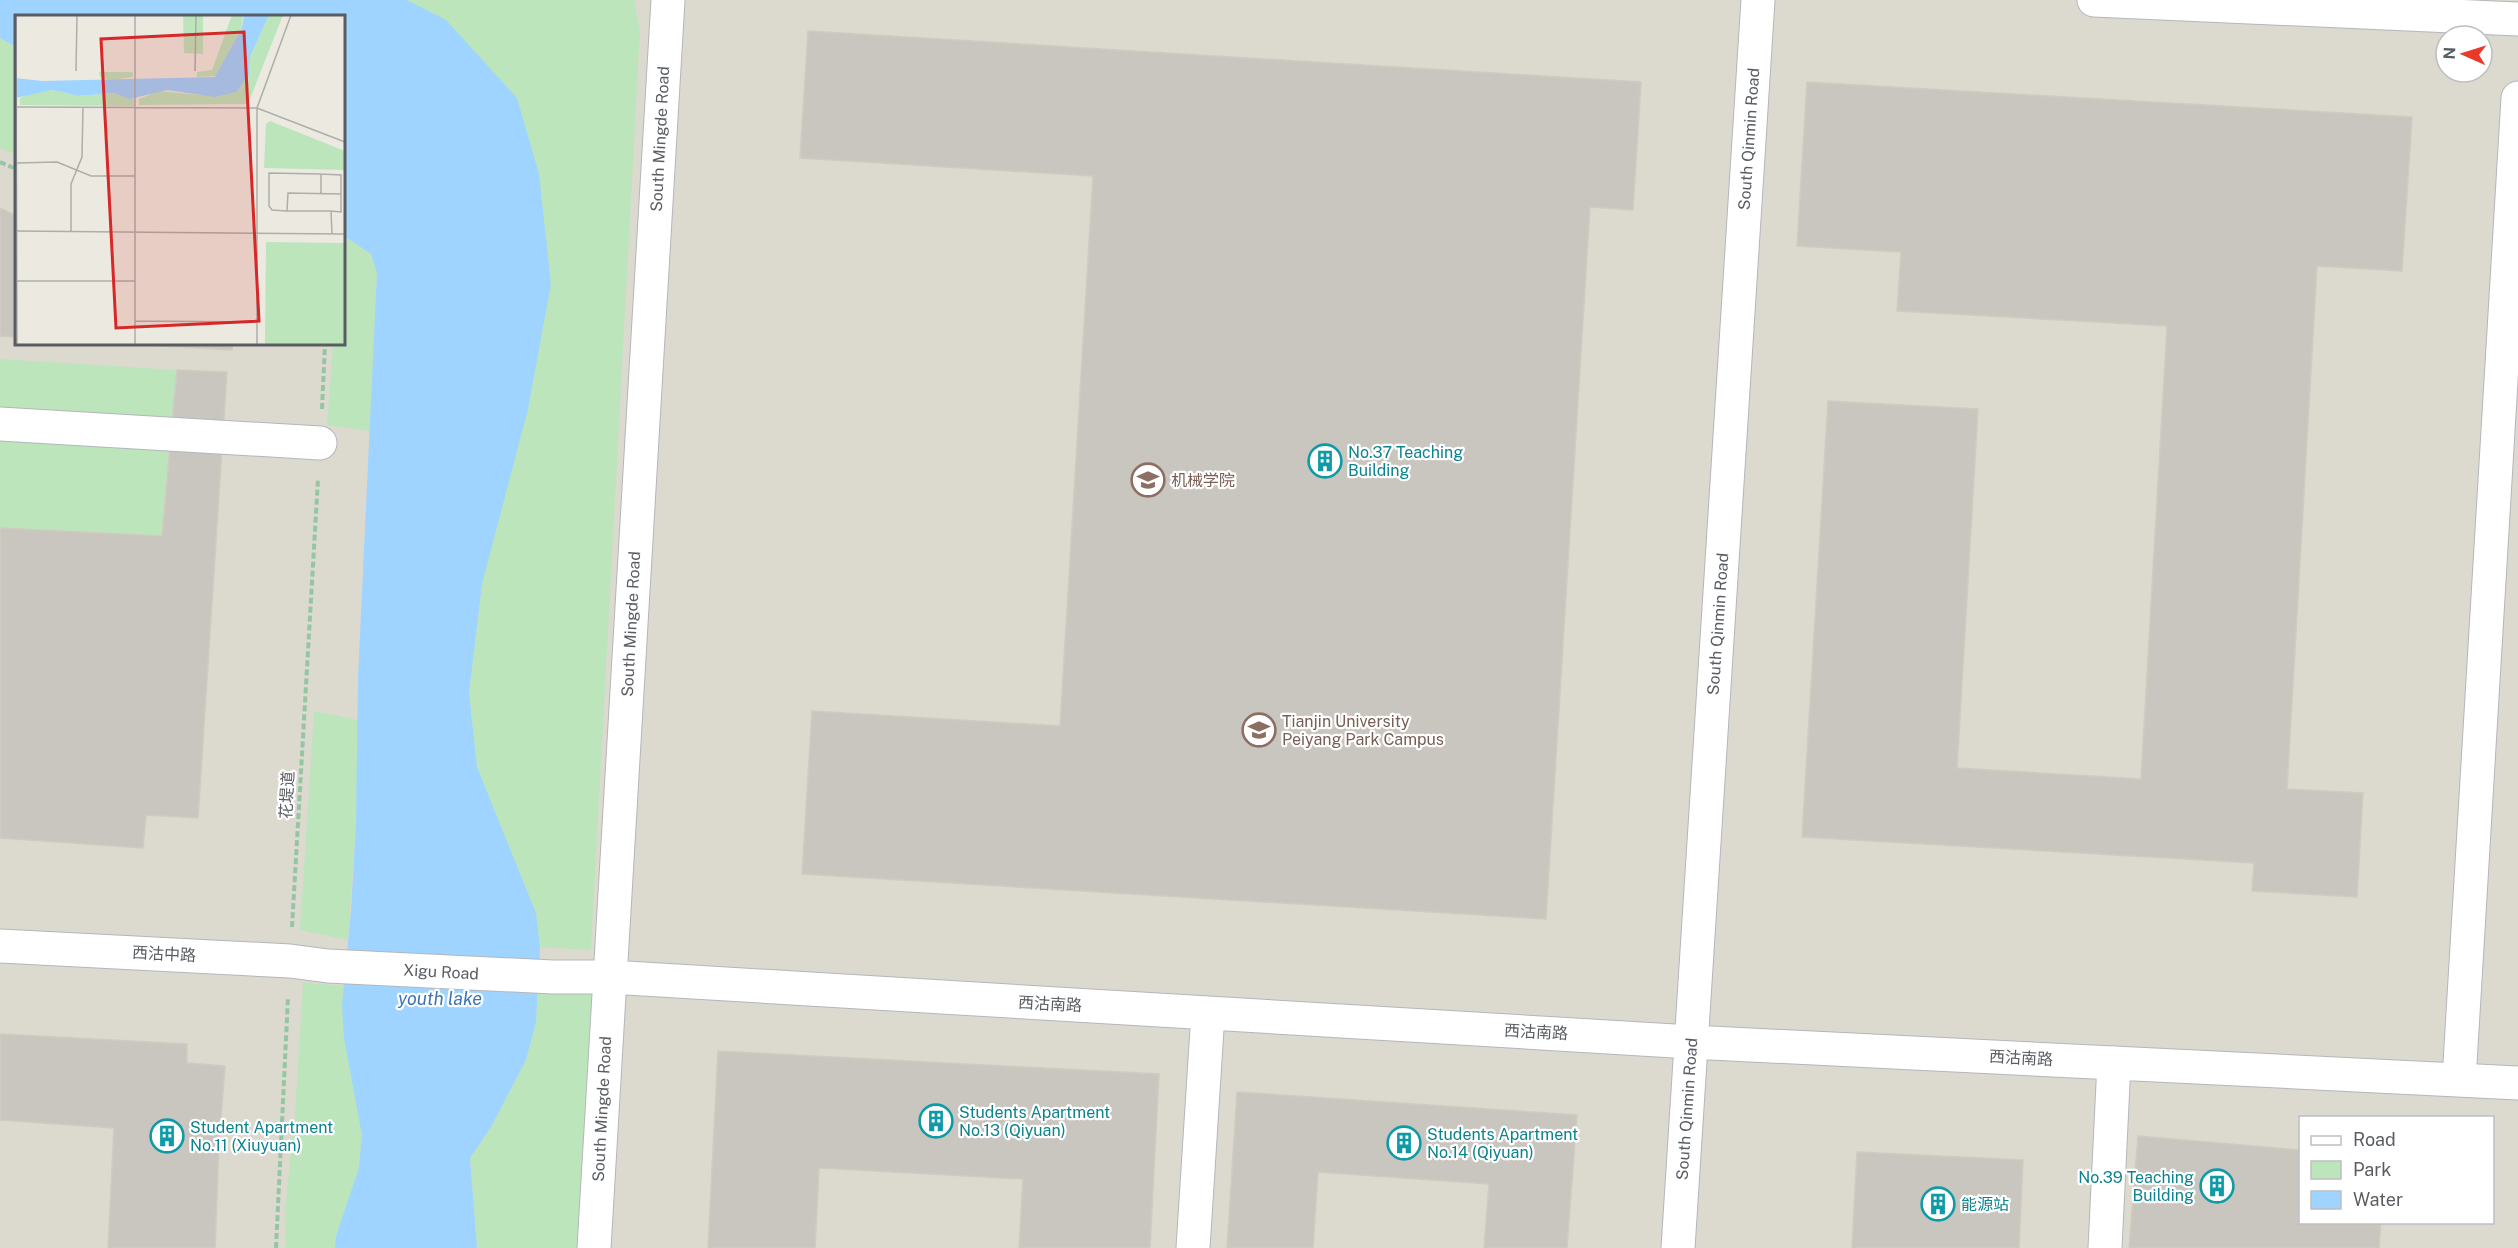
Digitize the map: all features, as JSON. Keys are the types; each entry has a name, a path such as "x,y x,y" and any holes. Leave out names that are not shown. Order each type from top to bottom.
{"street":[{"name":"South Mingde Road","path":"594,1248 668,0"},
{"name":"South Qinmin Road","path":"1678,1248 1758,0"},
{"path":"2094,0 2518,19"},
{"path":"2460,1080 2518,98"},
{"path":"0,424 320,443"},
{"name":"西沽中路","path":"0,946 290,961 328,966"},
{"name":"Xigu Road","path":"328,966 553,977"},
{"name":"西沽南路","path":"553,977 610,977 1691,1042 2518,1083"},
{"path":"1192,1248 1208,1013"},
{"path":"2104,1248 2114,1063"}],"path":[{"path":"0,162 15,169"},
{"name":"花堤道","path":"276,1248 325,345"}],"shaded area":[{"name":"Tianjin University Peiyang Park Campus","path":"0,0 2518,0 2518,1248 0,1248"}],"green space":[{"path":"408,0 634,0 640,31 591,950 540,947 536,913 477,767 469,693 482,584"},
{"path":"0,38 15,46 15,154 0,148"},
{"path":"345,237 371,254 377,273 370,431 327,425 333,345 345,345"},
{"path":"0,359 177,370 162,536 0,528"},
{"path":"314,711 358,720 356,823 348,940 300,930"},
{"path":"303,982 344,986 346,1042 360,1114 361,1159 350,1199 336,1236 335,1248 286,1248 285,1210 295,1113"},
{"path":"538,989 594,990 579,1248 477,1248 470,1158 491,1127 526,1060 536,1022"}],"water":[{"name":"youth lake","path":"0,0 407,0 446,20 517,98 539,174 551,284 528,409 482,584 469,693 477,767 536,913 540,947 536,1022 526,1060 491,1127 470,1158 477,1248 335,1248 336,1236 359,1168 362,1135 344,1038 342,1005 356,823 358,678 377,273 371,254 345,237 345,15 15,15 15,46 0,38"}],"building":[{"name":"No.37 Teaching Building","path":"808,31 1641,82 1633,210 1590,207 1546,919 802,874 812,711 1060,726 1093,176 800,158"},
{"path":"1807,82 2412,117 2402,271 2317,266 2287,789 2363,793 2357,897 2252,891 2254,863 1802,837 1828,401 1978,409 1957,768 2141,779 2167,326 1897,311 1901,252 1797,246"},
{"path":"0,208 15,216 15,337 0,336"},
{"path":"145,345 233,345 232,350"},
{"path":"177,370 227,372 198,818 146,815 143,848 0,838 0,528 162,536"},
{"name":"Student Apartment No.11 (Xiuyuan)","path":"0,1034 187,1044 187,1063 225,1066 215,1248 108,1248 114,1128 0,1120"},
{"name":"Students Apartment No.13 (Qiyuan)","path":"718,1051 1159,1074 1150,1248 1019,1248 1023,1179 819,1168 815,1248 708,1248"},
{"name":"Students Apartment No.14 (Qiyuan)","path":"1237,1092 1577,1115 1567,1248 1484,1248 1489,1184 1318,1172 1313,1248 1227,1248"},
{"name":"No.39 Teaching Building","path":"2138,1136 2299,1150 2299,1224 2381,1224 2379,1248 2129,1248"},
{"name":"能源站","path":"1857,1152 2023,1160 2019,1248 1852,1248"}],"place":[{"name":"No.37 Teaching Building","path":"1325,461"},
{"name":"机械学院","path":"1148,480"},
{"name":"Tianjin University Peiyang Park Campus","path":"1259,730"},
{"name":"Students Apartment No.13 (Qiyuan)","path":"936,1121"},
{"name":"Student Apartment No.11 (Xiuyuan)","path":"167,1136"},
{"name":"Students Apartment No.14 (Qiyuan)","path":"1404,1143"},
{"name":"No.39 Teaching Building","path":"2217,1186"},
{"name":"能源站","path":"1938,1204"}]}
